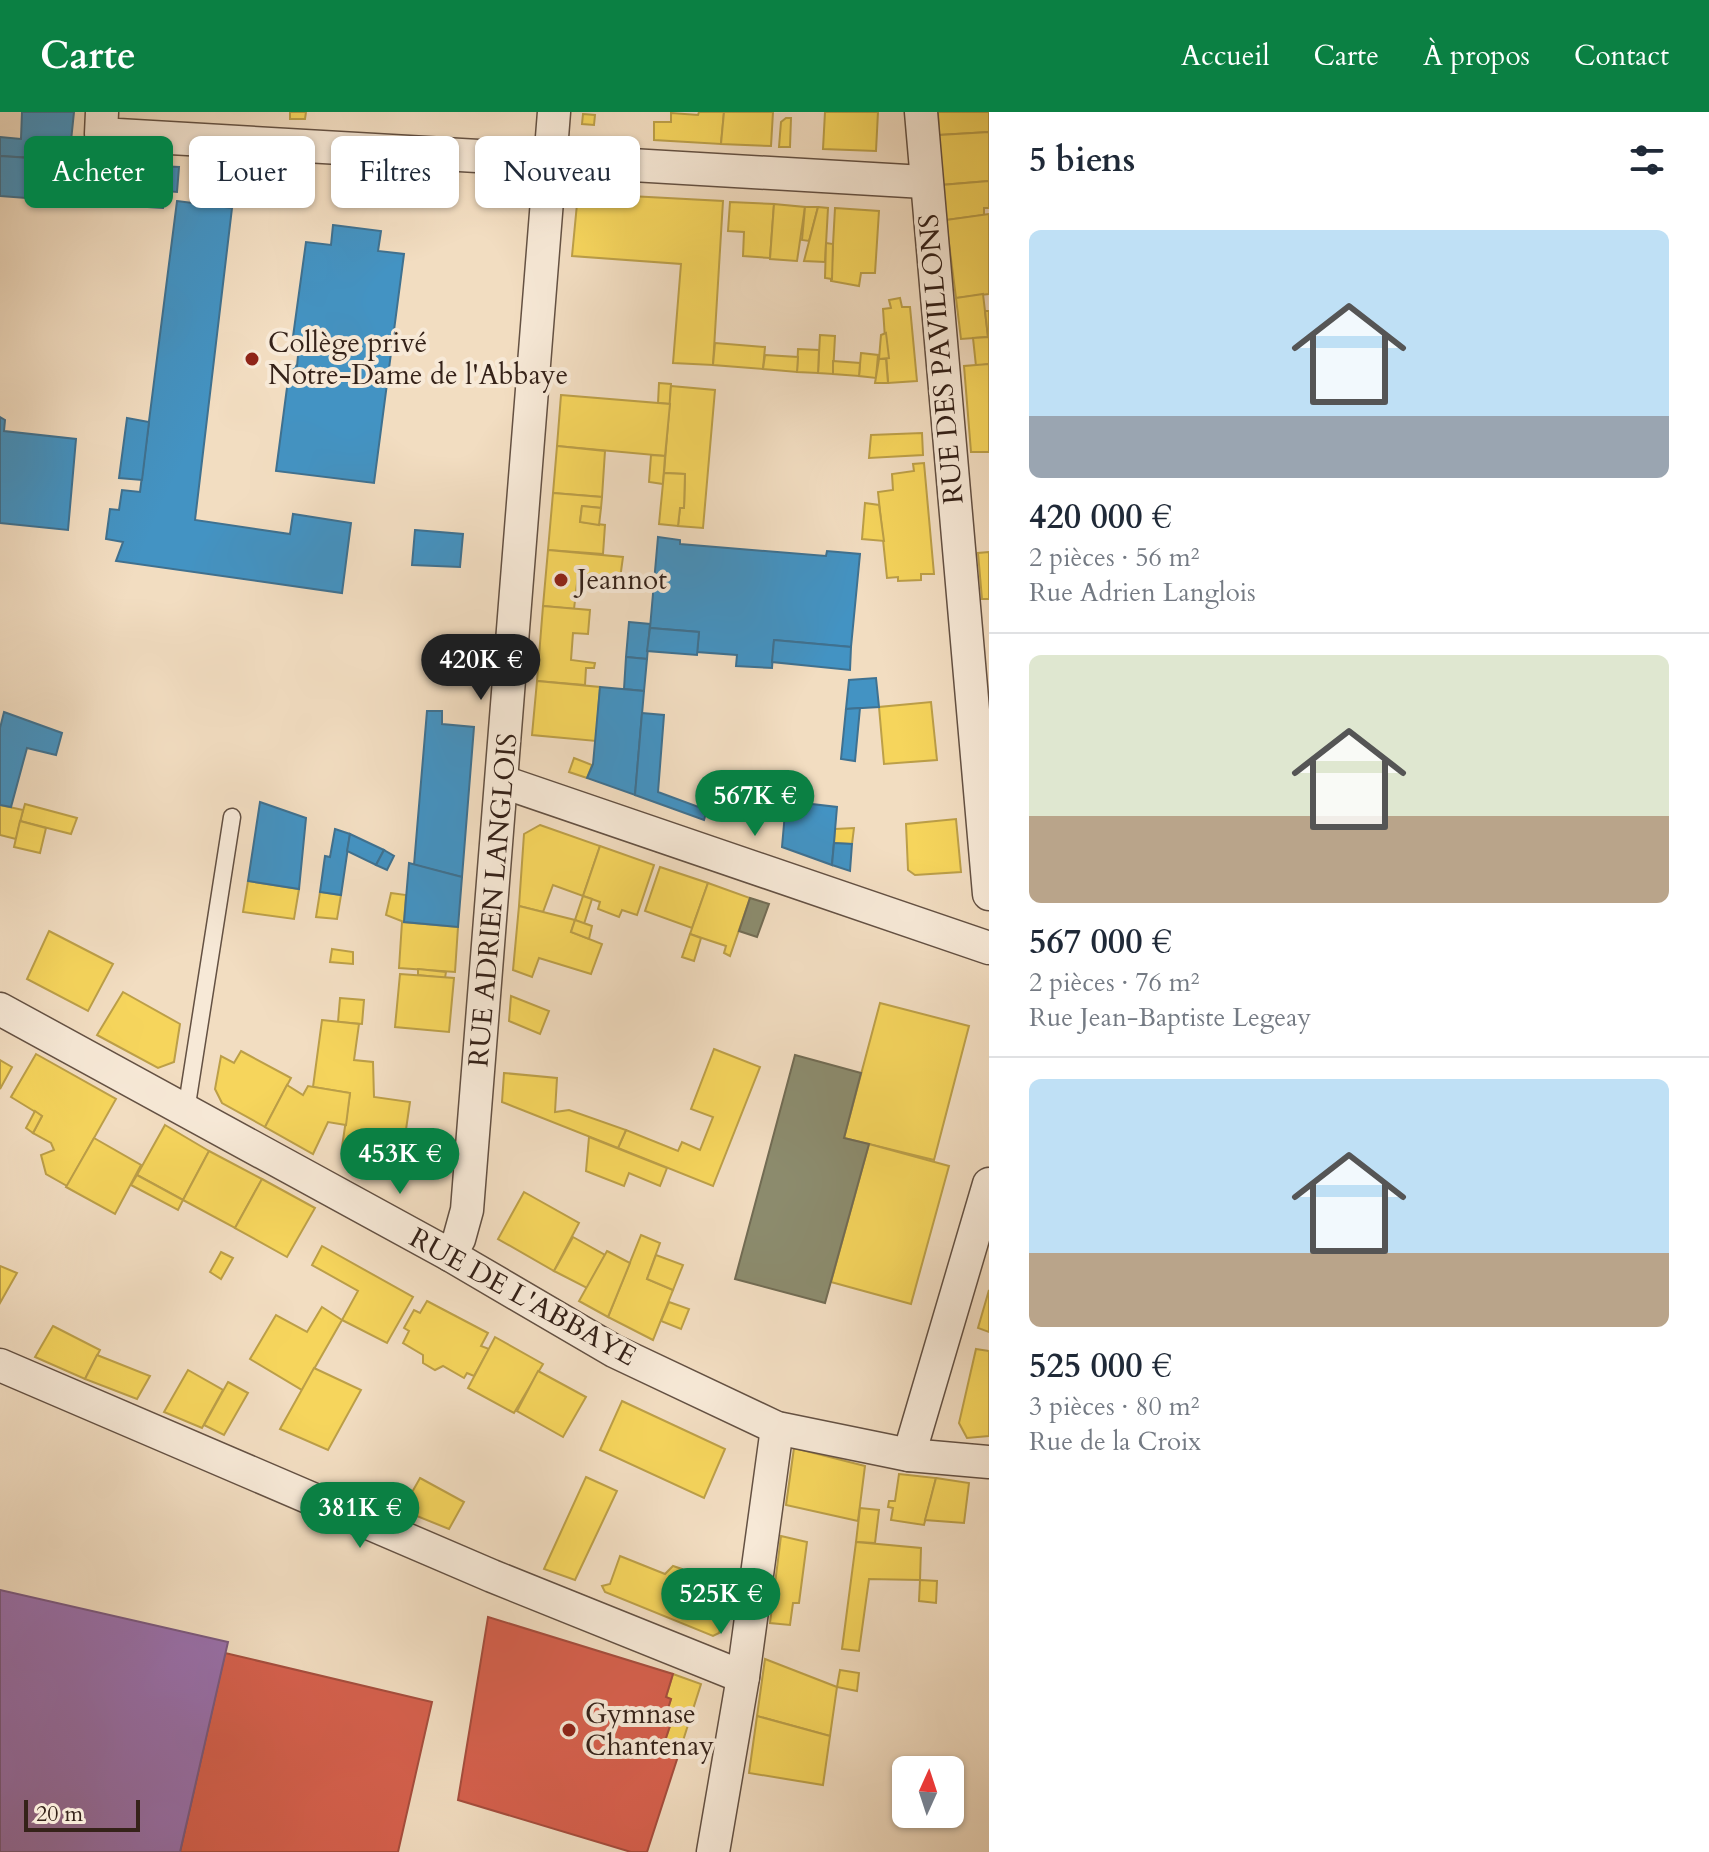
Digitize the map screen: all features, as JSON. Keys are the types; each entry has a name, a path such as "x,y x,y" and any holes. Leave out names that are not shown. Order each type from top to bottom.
{"street":[{"name":"RUE ADRIEN LANGLOIS","path":"552,136 554,112"},
{"name":"RUE DES PAVILLONS","path":"921,112 924,182 980,692 989,894"},
{"path":"102,123 475,155"},
{"path":"640,167 924,182"},
{"name":"RUE ADRIEN LANGLOIS","path":"450,1255 459,1239 467,1210 547,208"},
{"path":"503,782 989,948"},
{"name":"RUE DE L'ABBAYE","path":"0,1009 450,1255 614,1351 777,1428 909,1455 989,1462"},
{"path":"909,1455 989,1184"},
{"path":"0,1365 492,1576 743,1677"},
{"path":"713,1852 743,1677 777,1428"}],"lane":[{"path":"186,1111 232,817"}],"building: Logements":[{"path":"290,112 306,112 305,119 290,119"},
{"path":"699,112 724,112 721,144 654,140 654,122 671,122 671,113 698,115"},
{"path":"724,112 773,112 771,146 721,144"},
{"path":"825,112 878,112 876,151 823,149"},
{"path":"938,112 989,112 989,132 939,135"},
{"path":"583,114 595,115 594,125 582,124"},
{"path":"791,118 790,147 779,147 781,122"},
{"path":"989,132 989,181 941,185 939,135"},
{"path":"989,181 989,208 984,208 984,215 946,220 941,185"},
{"path":"640,197 723,201 713,365 673,363 681,264 572,256 577,208 640,208"},
{"path":"730,202 774,204 770,258 743,256 744,232 728,231"},
{"path":"774,204 805,207 797,261 770,259"},
{"path":"805,207 818,207 809,241 802,240"},
{"path":"818,207 828,208 825,262 804,261"},
{"path":"835,208 879,211 875,273 861,273 859,286 831,281"},
{"path":"989,214 989,294 956,298 946,220"},
{"path":"826,243 833,244 832,279 825,278"},
{"path":"983,294 988,337 961,339 956,298"},
{"path":"900,298 902,307 910,307 917,381 888,383 883,309 891,308 889,300"},
{"path":"985,311 989,311 989,364 976,366 973,338 988,337"},
{"path":"886,333 889,358 879,359 881,335"},
{"path":"820,335 835,336 833,374 818,373"},
{"path":"715,343 765,347 763,369 713,365"},
{"path":"798,349 819,350 818,373 797,372"},
{"path":"861,353 878,355 876,378 859,376"},
{"path":"765,355 798,357 797,372 763,369"},
{"path":"879,359 886,359 888,383 875,383"},
{"path":"833,361 860,363 859,376 833,374"},
{"path":"989,364 989,452 971,452 964,366"},
{"path":"659,383 671,384 670,404 658,403"},
{"path":"671,386 715,390 703,528 678,526 680,508 684,508 685,474 664,473"},
{"path":"561,395 670,404 665,456 557,446"},
{"path":"922,433 923,455 869,458 871,435"},
{"path":"557,446 605,451 602,497 553,493"},
{"path":"651,455 665,456 663,484 649,482"},
{"path":"924,463 934,574 921,574 921,580 898,581 898,577 887,578 878,492 893,490 892,474 914,471 913,464"},
{"path":"664,473 685,474 684,508 680,508 678,526 659,524"},
{"path":"553,493 602,497 601,508 582,506 580,522 605,525 603,554 548,550"},
{"path":"865,503 879,505 884,541 862,539"},
{"path":"582,506 601,508 599,525 580,522"},
{"name":"Jeannot","path":"548,550 623,557 619,586 599,584 599,577 578,575 574,609 543,606"},
{"path":"989,552 989,599 982,599 978,553"},
{"path":"543,606 590,610 588,634 573,633 571,660 595,663 594,668 586,668 585,685 537,681"},
{"path":"537,681 600,687 596,741 532,735"},
{"path":"931,702 937,760 884,764 879,707"},
{"path":"574,758 592,765 587,778 569,772"},
{"path":"25,804 77,818 71,834 20,821"},
{"path":"0,805 23,810 16,839 0,835"},
{"path":"956,819 961,872 915,875 908,870 906,824"},
{"path":"20,821 46,828 40,853 14,847"},
{"path":"540,825 600,846 583,896 553,885 543,912 519,906 524,834"},
{"path":"854,828 852,844 834,843 835,829"},
{"path":"600,846 654,865 637,915 622,910 619,917 598,909 600,902 583,896"},
{"path":"660,867 708,883 692,928 645,911"},
{"path":"248,881 299,889 294,919 243,912"},
{"path":"708,883 750,898 730,956 724,953 726,946 690,934"},
{"path":"320,892 341,895 337,919 316,917"},
{"path":"391,893 406,895 404,922 386,915"},
{"path":"583,896 592,899 584,924 575,920"},
{"path":"519,906 575,920 571,932 602,944 591,974 539,958 532,977 513,970"},
{"path":"575,920 592,926 589,939 571,932"},
{"path":"402,922 458,927 455,972 399,968"},
{"path":"49,931 113,964 88,1011 27,979"},
{"path":"690,934 701,938 694,961 682,957"},
{"path":"332,949 353,952 353,964 330,962"},
{"path":"418,969 446,972 445,978 418,975"},
{"path":"400,974 454,978 449,1032 395,1027"},
{"path":"123,992 180,1024 174,1062 158,1068 97,1035"},
{"path":"511,996 549,1011 540,1034 509,1021"},
{"path":"340,998 364,1000 362,1024 338,1022"},
{"path":"880,1003 969,1026 934,1160 844,1138"},
{"path":"322,1020 359,1024 354,1060 373,1062 374,1097 410,1102 402,1157 342,1147 350,1093 313,1087"},
{"path":"714,1049 760,1067 713,1186 618,1148 626,1130 678,1151 682,1142 700,1150 713,1117 691,1109"},
{"path":"241,1051 291,1078 265,1127 222,1103 215,1089 221,1056 234,1063"},
{"path":"36,1054 116,1099 67,1186 46,1174 41,1155 54,1150 51,1143 33,1133 42,1116 11,1097"},
{"path":"0,1060 12,1067 0,1089"},
{"path":"504,1073 557,1078 555,1112 569,1110 626,1130 618,1148 502,1102"},
{"path":"287,1085 303,1095 308,1086 350,1093 346,1125 328,1122 313,1154 265,1127"},
{"path":"35,1111 42,1116 33,1133 26,1128"},
{"path":"165,1125 209,1151 183,1200 137,1175"},
{"path":"589,1137 667,1168 660,1186 629,1173 624,1186 586,1171"},
{"path":"94,1138 141,1165 115,1214 66,1187"},
{"path":"869,1144 949,1166 911,1304 831,1282"},
{"path":"209,1151 262,1179 235,1228 183,1200"},
{"path":"137,1175 183,1200 178,1210 131,1185"},
{"path":"262,1179 315,1208 287,1257 235,1228"},
{"path":"524,1192 579,1223 554,1271 498,1239"},
{"path":"641,1235 660,1243 647,1279 673,1290 653,1340 608,1317"},
{"path":"573,1237 605,1255 587,1288 554,1271"},
{"path":"322,1246 413,1297 387,1343 342,1320 358,1291 312,1265"},
{"path":"607,1251 630,1263 608,1317 579,1301"},
{"path":"221,1252 233,1258 221,1279 210,1272"},
{"path":"656,1255 683,1265 673,1290 647,1279"},
{"path":"0,1266 17,1273 0,1303"},
{"path":"989,1290 989,1332 978,1328"},
{"path":"427,1301 488,1333 481,1346 489,1349 474,1376 467,1373 464,1378 443,1366 435,1370 423,1363 423,1355 403,1343 409,1331 404,1328 414,1310 420,1313"},
{"path":"669,1302 689,1309 681,1329 661,1321"},
{"path":"322,1307 342,1320 302,1390 250,1359 276,1315 307,1332"},
{"path":"53,1326 100,1350 85,1379 35,1357"},
{"path":"495,1337 543,1364 514,1413 468,1388"},
{"path":"976,1349 989,1351 989,1436 967,1438 959,1423"},
{"path":"97,1355 150,1376 137,1399 85,1379"},
{"path":"314,1368 361,1390 328,1450 280,1429"},
{"path":"188,1370 223,1390 202,1428 164,1412"},
{"path":"538,1371 586,1397 563,1437 517,1411"},
{"path":"228,1382 248,1393 224,1435 204,1425"},
{"path":"622,1401 725,1449 704,1498 600,1450"},
{"path":"794,1448 865,1466 858,1521 786,1505"},
{"path":"899,1474 936,1478 924,1525 891,1520 893,1508 888,1507 889,1501 895,1501"},
{"path":"586,1477 617,1491 575,1580 544,1569"},
{"path":"420,1478 464,1502 449,1529 402,1510"},
{"path":"936,1478 969,1483 964,1523 925,1520"},
{"path":"860,1508 879,1510 875,1543 856,1542"},
{"path":"781,1536 807,1542 799,1603 793,1603 790,1625 770,1623"},
{"path":"856,1542 921,1548 920,1580 869,1579 859,1651 842,1649"},
{"path":"620,1556 665,1574 673,1566 682,1569 683,1582 727,1599 719,1633 713,1636 605,1592 602,1586 610,1584"},
{"path":"920,1580 937,1581 936,1603 919,1601"},
{"path":"765,1659 837,1687 830,1736 757,1716"},
{"path":"840,1670 859,1673 857,1691 837,1687"},
{"path":"673,1674 701,1684 681,1747 665,1741 672,1720 665,1718 671,1699 666,1697"},
{"path":"757,1716 830,1736 823,1785 749,1773"}],"building: Commerces":[{"name":"Gymnase Chantenay","path":"488,1617 673,1674 666,1697 671,1699 665,1718 672,1720 665,1741 681,1747 647,1852 631,1852 458,1800"},
{"path":"225,1653 432,1702 398,1852 180,1852"}],"building: Bureaux":[{"path":"0,1590 228,1642 180,1852 0,1852"}],"building: Écoles":[{"path":"22,112 74,112 72,136 24,136 24,157 0,156 0,137 21,139"},
{"path":"0,156 24,158 24,198 0,196"},
{"path":"173,167 179,167 177,192 173,192"},
{"path":"177,201 189,203 189,208 232,208 195,520 290,534 293,514 351,523 342,593 116,561 123,542 106,539 110,509 119,510 122,490 140,492"},
{"path":"333,225 381,231 378,251 404,254 374,483 276,471 290,365 297,366 299,345 292,344 306,242 331,245"},
{"path":"0,417 5,420 4,431 76,439 68,530 0,523"},
{"path":"127,418 149,422 142,480 119,478"},
{"path":"415,530 463,534 460,567 412,565"},
{"path":"658,537 680,540 680,544 826,556 827,551 860,554 851,647 774,640 772,668 736,666 737,655 697,652 699,632 650,628"},
{"path":"629,622 650,624 647,659 626,657"},
{"path":"650,628 699,632 697,655 647,651"},
{"path":"774,640 851,647 850,670 772,662"},
{"path":"626,657 647,659 644,691 624,689"},
{"path":"876,678 879,707 846,709 849,680"},
{"path":"600,687 644,691 635,795 587,778 593,764"},
{"path":"860,708 855,761 841,759 846,709"},
{"path":"427,711 442,711 442,724 474,727 462,877 414,865"},
{"path":"4,712 62,733 56,755 27,748 11,807 0,805 0,728"},
{"path":"642,713 664,715 658,792 707,810 704,820 635,795"},
{"path":"786,801 837,807 832,865 782,847"},
{"path":"260,802 306,818 299,889 248,881"},
{"path":"335,829 350,834 341,895 320,892 325,856 330,857"},
{"path":"350,834 384,850 376,865 347,851"},
{"path":"834,843 852,844 850,871 832,865"},
{"path":"384,850 394,856 387,870 376,865"},
{"path":"409,863 462,877 458,927 404,922"}],"building: Industrie":[{"path":"750,898 769,904 757,937 739,931"},
{"path":"795,1055 861,1073 844,1138 869,1144 825,1303 735,1279"}],"place":[{"name":"Collège privé Notre-Dame de l'Abbaye","path":"252,359"},
{"name":"Jeannot","path":"561,580"},
{"name":"Gymnase Chantenay","path":"569,1730"}]}
